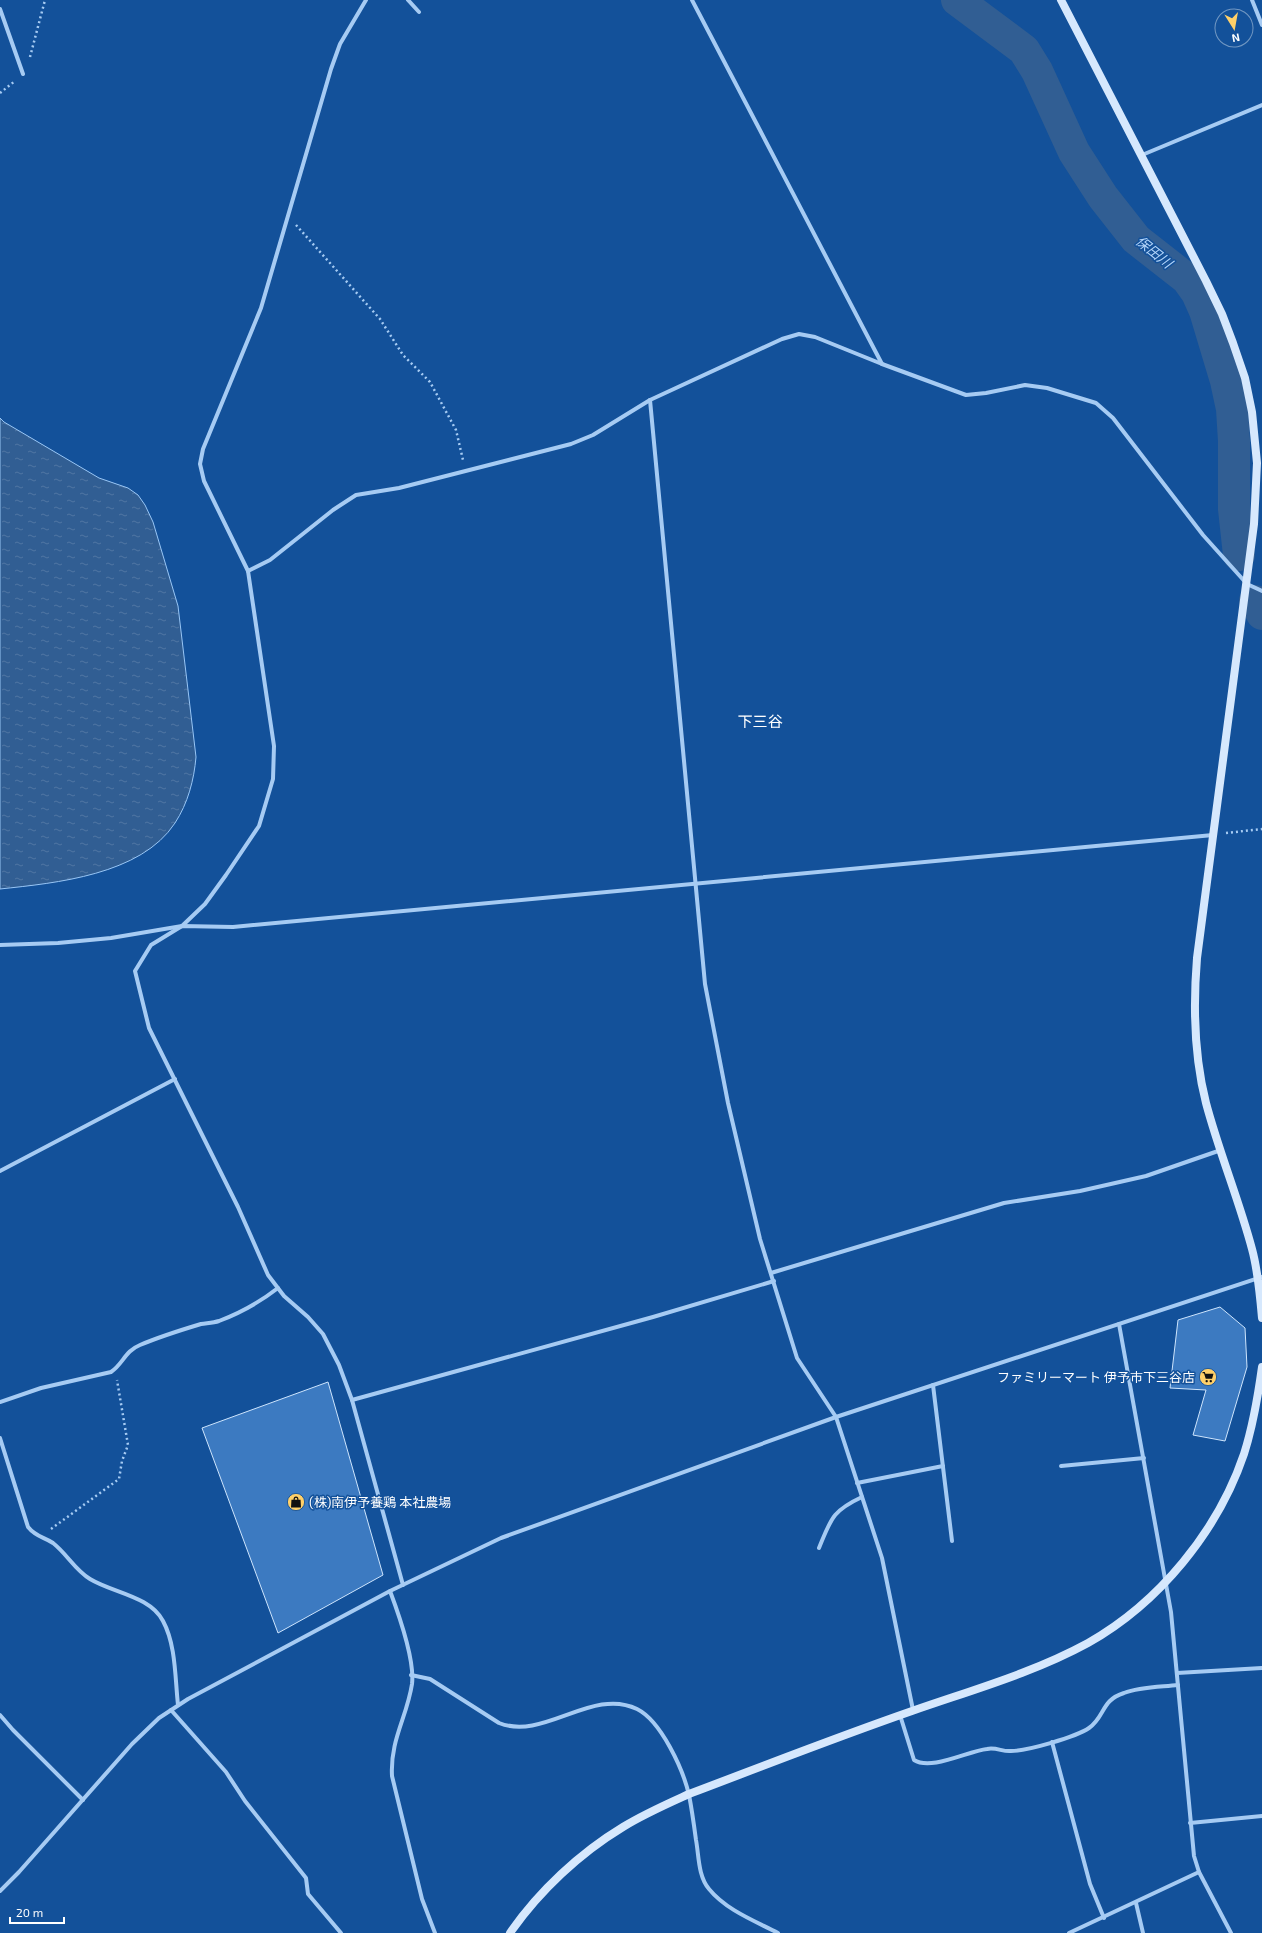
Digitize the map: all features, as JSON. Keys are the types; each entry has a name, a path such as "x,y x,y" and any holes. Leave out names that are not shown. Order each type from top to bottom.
{"street":[{"path":"366,0 340,44 333,62 261,308 203,448 200,464 204,481 248,571 274,746 273,779 259,826 226,875 205,904 182,926 151,945 135,971 149,1028 176,1079 238,1206 268,1275 278,1288 324,1334 339,1364 352,1400 403,1585"},
{"path":"408,0 419,12"},
{"path":"692,0 882,364"},
{"path":"1061,0 1142,155 1222,314 1245,378 1252,412 1257,463 1254,524 1197,958 1194,996 1194,1028 1206,1103 1222,1150 1260,1278 1262,1318"},
{"path":"1252,0 1262,25"},
{"path":"0,9 23,74"},
{"path":"1142,155 1262,105"},
{"path":"248,571 270,560 333,510 356,495 399,488 571,444 593,435 650,400 782,339 799,334 815,337 882,364 966,394 986,393 1025,386 1047,388 1096,403 1113,418 1203,535 1247,584 1262,591"},
{"path":"650,400 694,883 705,984 728,1103 760,1239 797,1358 836,1417 882,1558 913,1710"},
{"path":"0,945 58,943 111,938 182,926 233,927 1213,835"},
{"path":"0,1171 176,1079"},
{"path":"771,1273 1004,1203 1038,1196 1080,1191 1146,1176 1222,1150"},
{"path":"0,1891 19,1872 132,1744 159,1718 178,1705 224,1679 390,1591 501,1538 836,1417 1260,1278"},
{"path":"352,1400 653,1317 774,1281"},
{"path":"0,1402 41,1388 115,1370 121,1360 138,1345 188,1328 218,1321 261,1301 278,1288"},
{"path":"1119,1324 1166,1581 1177,1673 1194,1856 1199,1872 1231,1933"},
{"path":"510,1933 524,1914 570,1867 623,1827 689,1794 913,1710 1024,1673 1077,1648 1113,1626 1140,1606 1166,1581 1205,1533 1233,1479 1244,1454 1252,1424 1262,1367"},
{"path":"933,1385 952,1541"},
{"path":"0,1438 28,1527 40,1537 52,1543 88,1578 103,1587 143,1602 155,1609 170,1636 178,1705"},
{"path":"1061,1466 1144,1458"},
{"path":"858,1483 943,1466"},
{"path":"819,1548 832,1517 841,1509 862,1497"},
{"path":"390,1591 409,1653 412,1683 393,1747 391,1761 392,1776 422,1899 434,1933"},
{"path":"1177,1673 1262,1668"},
{"path":"411,1675 430,1679 499,1723 509,1727 520,1728 613,1704 622,1704 635,1708 646,1714 656,1724 664,1737 689,1794 702,1875 708,1889 720,1900 738,1912 778,1933"},
{"path":"900,1715 914,1760 920,1764 934,1762 987,1748 998,1748 1010,1752 1075,1735 1090,1728 1099,1719 1104,1707 1111,1699 1124,1692 1178,1685"},
{"path":"171,1710 226,1772 245,1801 306,1878 308,1894 341,1933"},
{"path":"0,1715 83,1800"},
{"path":"1052,1742 1090,1884 1104,1918"},
{"path":"1190,1823 1262,1816"},
{"path":"1069,1933 1104,1918 1199,1872"},
{"path":"1136,1902 1143,1933"}],"path":[{"path":"0,93 23,74 45,0"},
{"path":"287,215 380,319 403,355 430,382 456,430 466,471"},
{"path":"1213,835 1262,830"},
{"path":"40,1537 120,1479 122,1461 128,1445 115,1370"}],"water":[{"path":"0,418 4,422 99,478 128,488 138,495 145,505 153,522 178,606 196,757 190,791 180,815 160,841 141,854 119,865 96,873 71,879 0,889"}],"building":[{"name":"ファミリーマート 伊予市下三谷店","path":"1220,1307 1245,1328 1247,1367 1225,1441 1193,1435 1206,1390 1170,1388 1178,1320"},
{"name":"(株)南伊予養鶏 本社農場","path":"328,1382 383,1575 278,1633 202,1428"}],"waterway":[{"name":"保田川","path":"957,0 1024,50 1037,71 1074,152 1103,197 1136,239 1187,279 1197,293 1205,311 1226,381 1232,409 1234,441 1234,509 1239,555"},
{"name":"保田川","path":"1255,601 1262,614"}],"place":[{"name":"ファミリーマート 伊予市下三谷店","path":"1208,1377"},
{"name":"(株)南伊予養鶏 本社農場","path":"296,1502"}],"district":[{"name":"下三谷","path":"760,722"}]}
